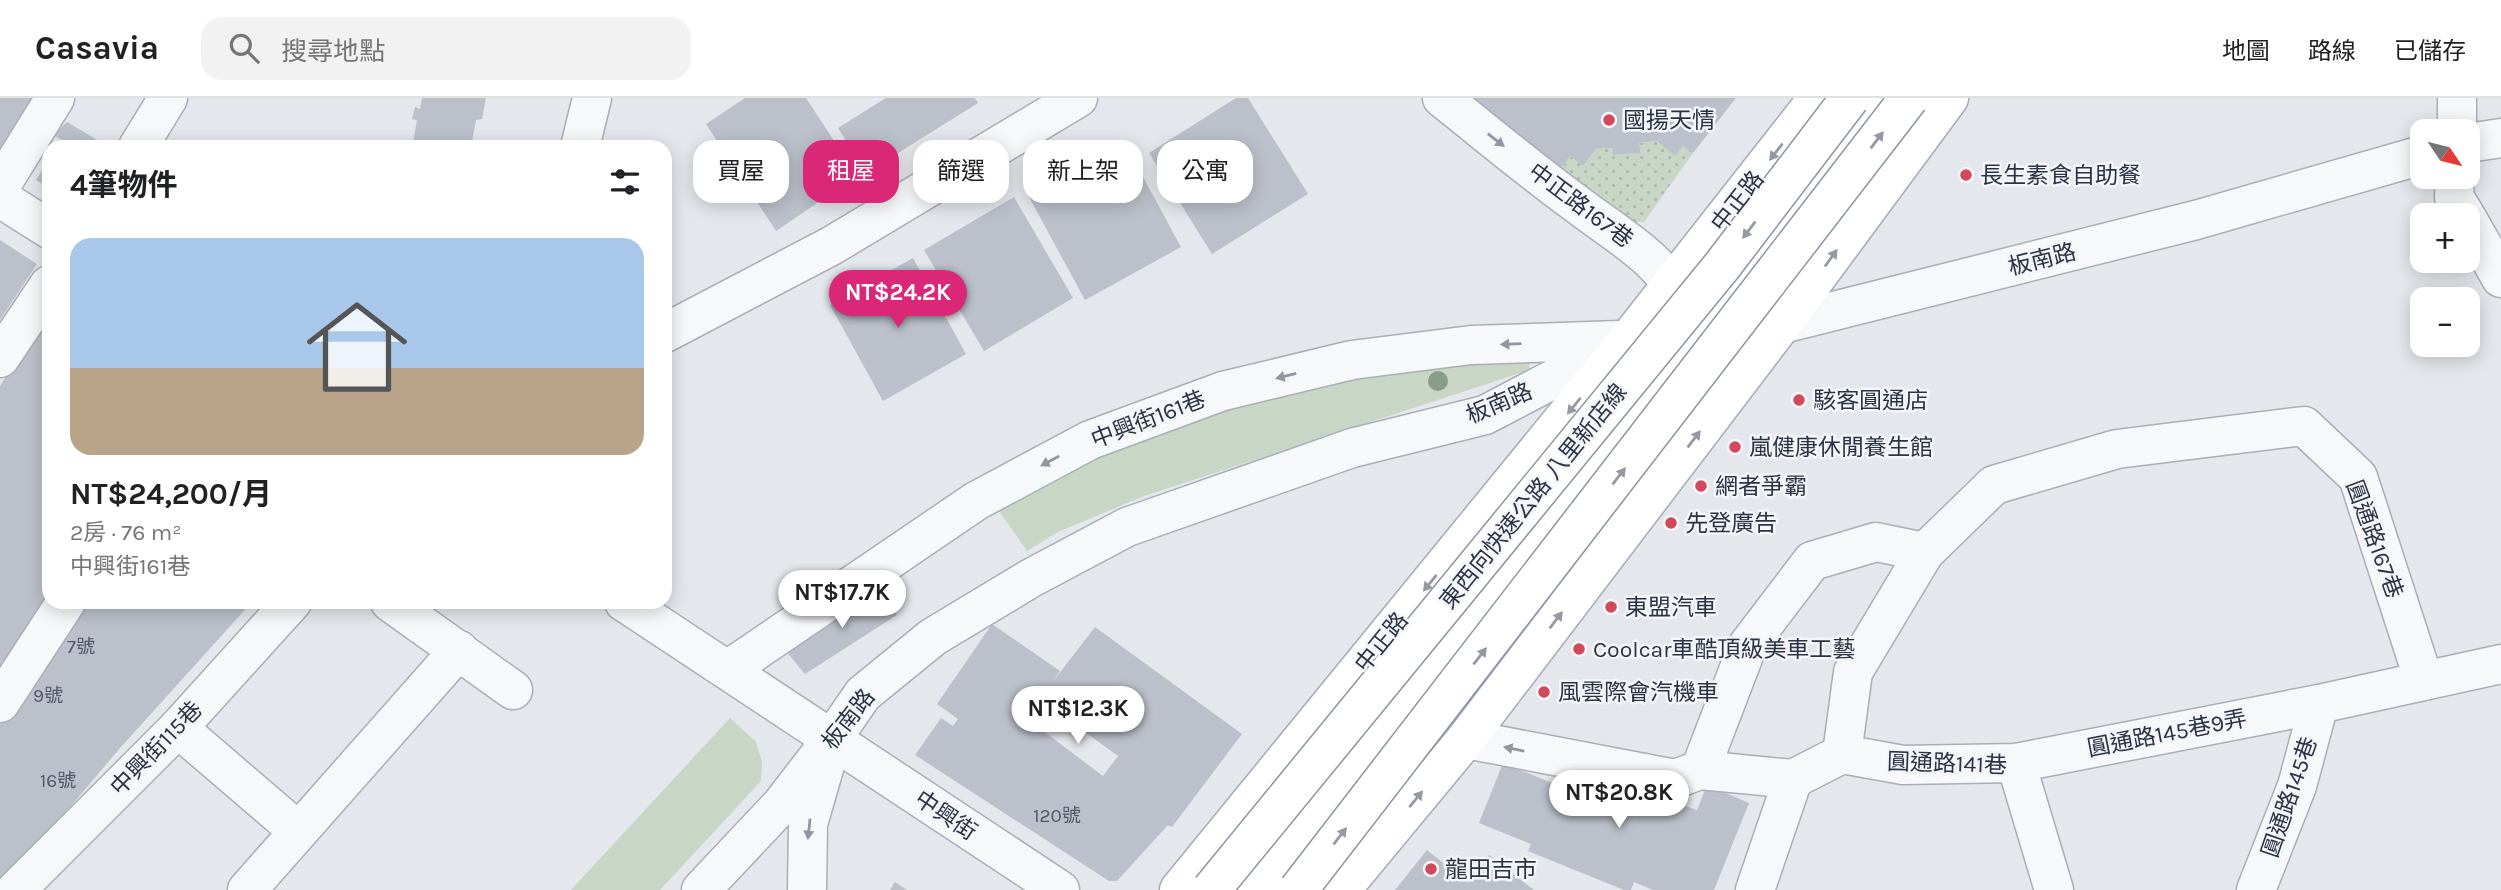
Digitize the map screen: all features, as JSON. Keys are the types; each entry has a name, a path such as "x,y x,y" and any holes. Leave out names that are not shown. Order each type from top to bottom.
{"main road":[{"name":"中正路","path":"1179,890 1628,340 1818,98"},
{"name":"東西向快速公路 八里新店線","path":"1211,890 1722,266 1850,98"},
{"path":"1256,890 1380,729 1439,664 1762,254 1877,98"},
{"path":"1298,890 1909,98"},
{"path":"1341,890 1465,739 1782,324 1949,98"}],"street":[{"path":"0,187 55,98"},
{"path":"142,140 168,98"},
{"path":"582,140 592,98"},
{"path":"672,329 831,246 1078,98"},
{"name":"中正路167巷","path":"1442,98 1574,202 1649,256 1674,282 1702,329"},
{"path":"2457,98 2457,119"},
{"path":"2480,141 2501,138"},
{"name":"板南路","path":"701,890 781,805 863,694 933,637 1031,578 1127,527 1352,448 1485,415 1628,340 1702,329 1782,324 2196,220 2410,158"},
{"path":"0,198 42,225"},
{"path":"2480,241 2501,278"},
{"path":"0,358 42,295"},
{"name":"中興街161巷","path":"729,669 976,501 1090,440 1223,391 1352,360 1471,345 1628,340"},
{"name":"圓通路167巷","path":"1925,552 1994,485 2117,449 2304,426 2358,477 2424,681"},
{"path":"1465,739 1675,779 1700,770 1793,779 1842,754 1853,672 1925,552 1877,541 1812,561 1748,645 1700,770"},
{"path":"0,703 61,609"},
{"name":"中興街115巷","path":"16,890 178,728 286,609"},
{"path":"400,609 513,690"},
{"name":"中興街","path":"635,609 1060,890"},
{"path":"247,890 459,650"},
{"path":"2319,704 2501,664"},
{"name":"圓通路145巷9弄","path":"2016,763 2319,704"},
{"name":"圓通路145巷","path":"2256,890 2297,786 2319,704"},
{"path":"178,728 298,831"},
{"path":"807,890 808,824 832,739"},
{"name":"圓通路141巷","path":"1842,754 1903,765 2016,763 2054,890"},
{"path":"1755,890 1793,779"}],"green space":[{"path":"1657,141 1675,155 1683,146 1693,153 1644,222 1633,222 1561,169 1570,156 1583,166 1596,149 1613,148 1614,155 1639,153 1639,143"},
{"path":"1527,356 1530,370 1144,496 1058,532 1027,551 997,508 1125,443 1293,387"},
{"path":"730,718 756,742 762,762 761,781 660,890 571,890"}],"building":[{"path":"0,98 36,98 0,156"},
{"path":"422,98 486,98 482,119 476,120 472,140 414,140 417,120 412,119 415,107 420,109"},
{"path":"745,98 806,98 833,140 803,140 803,203 817,203 776,231 758,203 789,203 789,140 716,140 706,124"},
{"path":"886,98 975,98 978,103 919,140 913,140 913,144 899,152 899,140 845,140 838,128"},
{"path":"1236,98 1248,98 1308,194 1212,254 1180,203 1253,203 1253,140 1170,140"},
{"name":"國揚天情","path":"1470,98 1736,98 1693,153 1683,146 1675,156 1657,141 1639,143 1640,153 1613,155 1613,148 1596,149 1583,166 1570,156 1561,169"},
{"path":"67,122 97,140 62,140 53,135"},
{"path":"1157,148 1157,166 1149,153"},
{"path":"42,171 42,184 36,180"},
{"path":"1143,177 1181,247 1085,300 1032,203 1143,203"},
{"path":"1014,197 1073,298 984,351 924,250 1004,203 1009,203"},
{"path":"0,240 37,264 0,320"},
{"path":"913,258 966,354 883,401 830,305"},
{"path":"42,319 42,606 0,671 0,386"},
{"path":"879,585 897,615 805,674 785,650"},
{"path":"76,609 246,609 120,748 0,890 0,724"},
{"path":"992,624 1060,671 1051,684 1095,627 1242,734 1172,827 1168,825 1117,881 1109,881 915,755 941,718 953,726 958,719 937,704","holes":["1040,699 1118,756 1103,776 1026,718"]},
{"path":"1503,763 1569,790 1572,783 1597,793 1600,786 1619,786 1638,793 1641,786 1684,795 1680,804 1697,810 1707,785 1749,803 1714,890 1653,890 1634,882 1631,890 1624,890 1528,851 1531,844 1479,823"},
{"name":"龍田吉市","path":"1427,850 1468,883 1489,855 1534,890 1395,890"},
{"path":"895,882 907,890 890,890"}],"place":[{"name":"國揚天情","path":"1609,120"},
{"name":"長生素食自助餐","path":"1966,175"},
{"name":"駭客圓通店","path":"1799,400"},
{"name":"嵐健康休閒養生館","path":"1735,447"},
{"name":"網者爭霸","path":"1701,486"},
{"name":"先登廣告","path":"1671,523"},
{"name":"東盟汽車","path":"1611,607"},
{"name":"Coolcar車酷頂級美車工藝","path":"1579,649"},
{"name":"風雲際會汽機車","path":"1544,692"},
{"name":"龍田吉市","path":"1431,869"}]}
